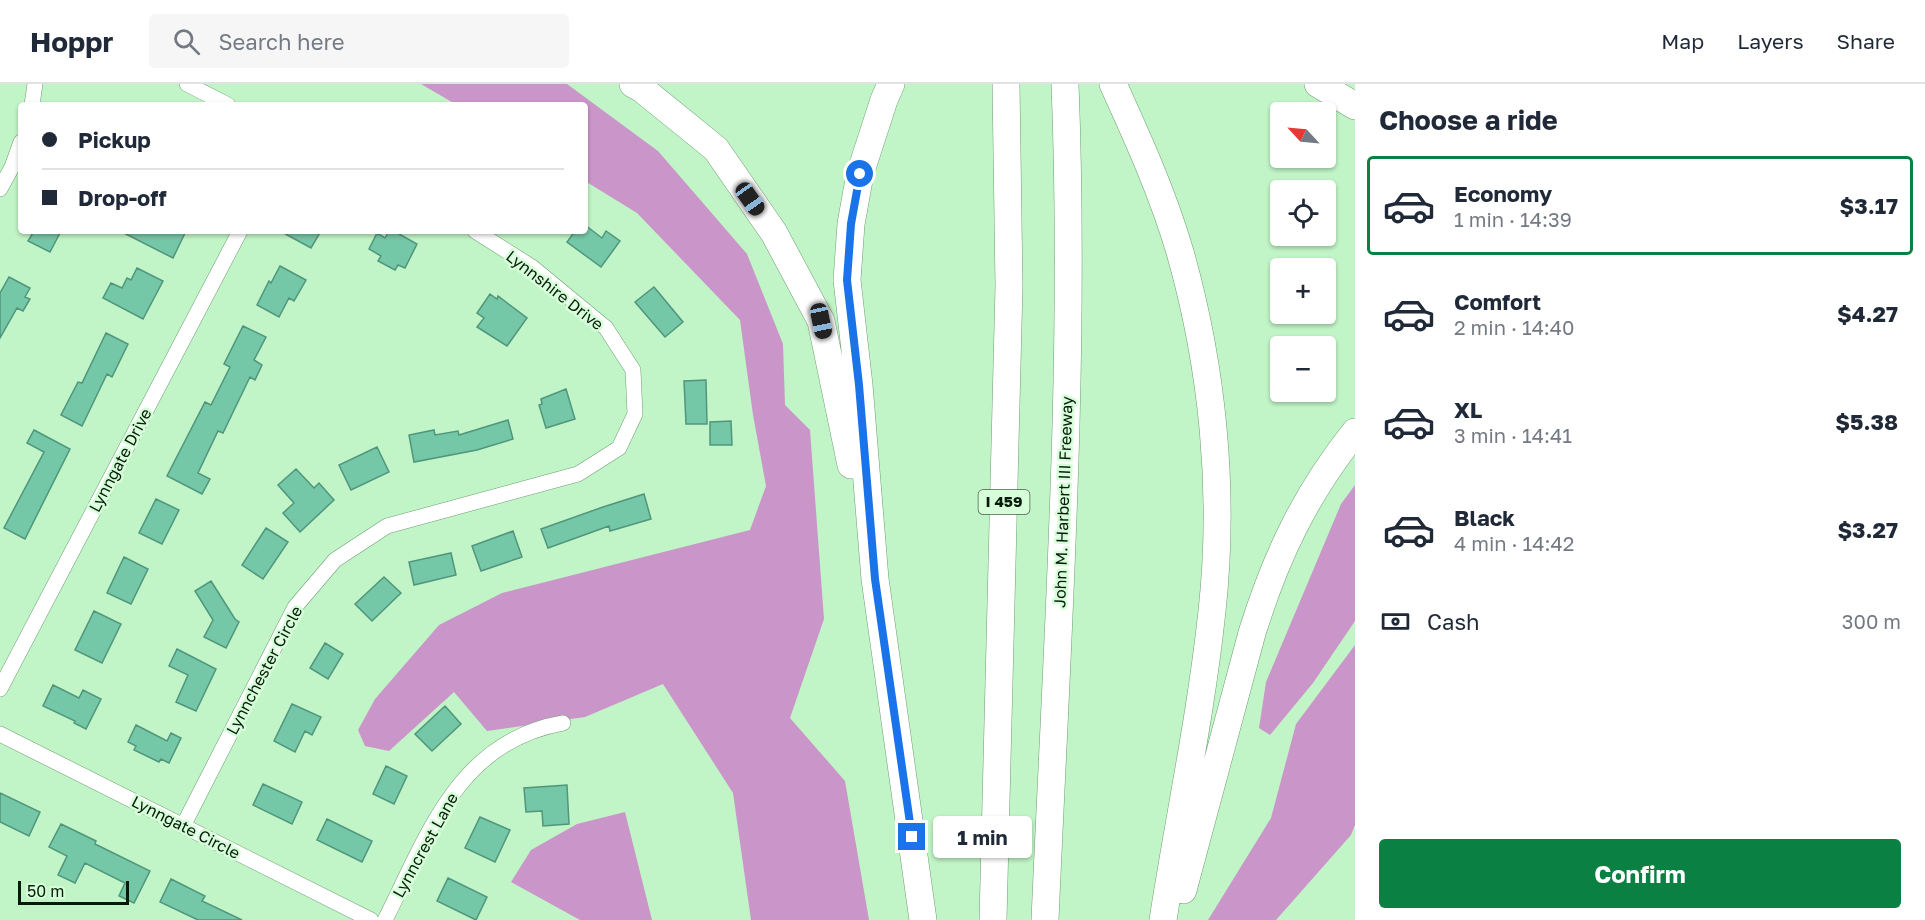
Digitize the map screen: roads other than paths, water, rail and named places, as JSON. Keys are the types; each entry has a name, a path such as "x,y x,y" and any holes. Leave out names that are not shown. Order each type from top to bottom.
{"highway":[{"path":"633,84 716,149 774,233 821,321 875,579"},
{"name":"I 459","path":"993,920 1010,286 1006,84"},
{"name":"John M. Harbert III Freeway","path":"1045,920 1067,429 1069,181 1065,84"},
{"path":"1113,84 1157,184 1180,253 1199,335 1212,416 1216,467 1217,519 1212,610 1201,700 1163,920"},
{"path":"1318,84 1355,105"},
{"path":"887,92 860,174 851,224 847,280 859,385 875,579 923,920"},
{"path":"1175,920 1264,595 1277,560 1312,493 1355,432"}],"street":[{"path":"32,102 35,84"},
{"path":"187,84 222,102"},
{"path":"0,189 18,150"},
{"name":"Lynngate Drive","path":"0,689 238,234"},
{"name":"Lynnshire Drive","path":"481,234 532,267 606,328 633,370 635,414 619,448 578,474"},
{"name":"Lynnchester Circle","path":"183,826 295,607 335,560 387,526 578,474"},
{"name":"Lynncrest Lane","path":"386,920 448,798 470,771 497,749 523,735 563,723"},
{"name":"Lynngate Circle","path":"0,734 371,920"}]}
